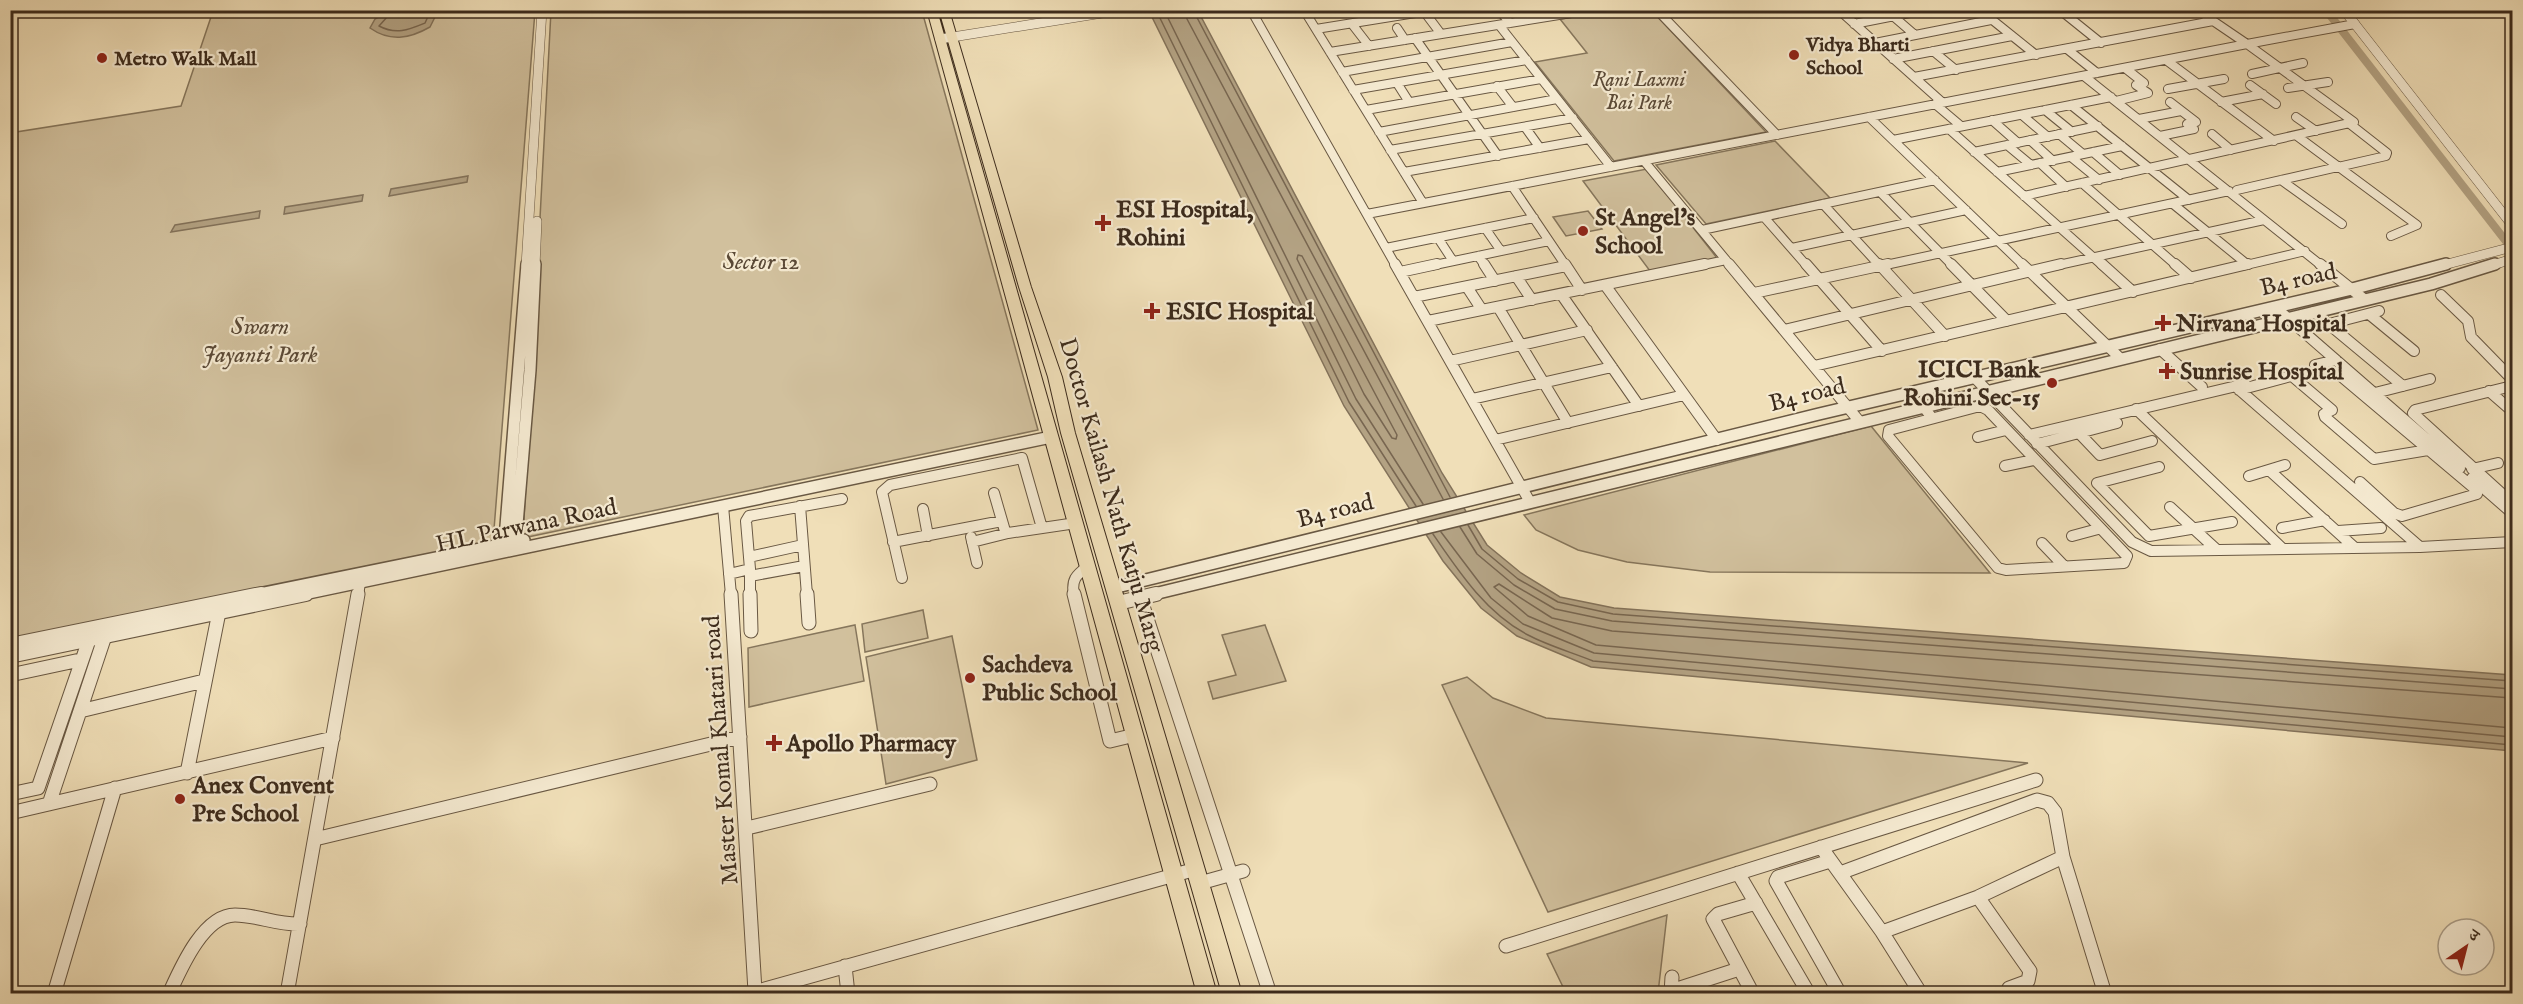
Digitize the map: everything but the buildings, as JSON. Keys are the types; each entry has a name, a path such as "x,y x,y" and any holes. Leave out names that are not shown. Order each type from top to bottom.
{"main road":[{"name":"Doctor Kailash Nath Katju Marg","path":"932,10 945,35 1047,356 1232,993"},
{"name":"Doctor Kailash Nath Katju Marg","path":"944,10 945,35 1051,434 1207,993"},
{"path":"1032,359 1047,356"}],"street":[{"path":"510,547 542,10"},
{"path":"510,547 530,370 549,10"},
{"path":"1251,10 1530,502"},
{"path":"1304,10 1423,203"},
{"path":"1365,10 1372,20"},
{"path":"1316,29 1434,10"},
{"path":"1499,10 1510,23"},
{"path":"1540,10 1546,18"},
{"path":"1330,52 1590,10"},
{"path":"1657,10 1777,135"},
{"path":"1839,10 1914,77 1961,126"},
{"path":"1886,10 1915,35"},
{"path":"1854,24 1924,10"},
{"path":"1980,10 2036,55"},
{"path":"2060,10 2101,43"},
{"path":"2198,10 2353,121 2350,124"},
{"path":"2344,10 2352,25 2512,225"},
{"path":"945,35 1078,13 1120,11"},
{"path":"1423,11 1441,34"},
{"path":"1893,59 1934,51 1991,20"},
{"path":"1914,77 2213,21"},
{"path":"1352,24 1385,64"},
{"path":"1499,25 1611,167"},
{"path":"1367,214 2352,25"},
{"path":"1397,28 1405,40"},
{"path":"1875,43 1915,35 2012,36"},
{"path":"1415,38 1498,156"},
{"path":"1342,72 1512,42"},
{"path":"1473,49 1487,67"},
{"path":"2067,49 2097,73"},
{"path":"1934,51 1956,70"},
{"path":"1353,90 1527,60"},
{"path":"2166,60 2274,141"},
{"path":"2252,74 2303,63"},
{"path":"1893,140 2022,114 2148,93 2136,85 2144,83 2125,68"},
{"path":"2084,76 2189,159 2233,190 2264,220 2365,300"},
{"path":"1365,110 1541,79"},
{"path":"2168,89 2224,79"},
{"path":"2288,88 2328,82"},
{"path":"1397,83 1409,102"},
{"path":"2250,85 2276,104"},
{"path":"1497,86 1513,107"},
{"path":"2210,107 2263,94"},
{"path":"1379,132 1557,99"},
{"path":"2160,136 2194,129 2187,124 2196,122 2170,102"},
{"path":"2071,105 2189,200"},
{"path":"2045,110 2072,132"},
{"path":"2139,119 2181,111"},
{"path":"2022,114 2048,137"},
{"path":"1869,117 2121,358"},
{"path":"2296,117 2316,131"},
{"path":"1390,150 1573,118"},
{"path":"1992,120 2018,142"},
{"path":"1425,123 1436,142"},
{"path":"1754,293 2379,159 2387,153 2350,124 2024,196"},
{"path":"1974,152 2098,126"},
{"path":"1525,127 1540,148"},
{"path":"1949,129 2133,292"},
{"path":"2059,134 2084,154"},
{"path":"2212,134 2231,150"},
{"path":"2297,136 2417,225 2415,228 2391,236"},
{"path":"1404,172 1589,139"},
{"path":"2030,140 2053,160"},
{"path":"2007,145 2066,187"},
{"path":"1997,172 2122,146"},
{"path":"2093,152 2120,175"},
{"path":"2072,157 2099,180"},
{"path":"1644,160 1860,422"},
{"path":"1702,230 1935,180"},
{"path":"2281,180 2342,224"},
{"path":"2082,183 2191,278"},
{"path":"1512,186 1582,290"},
{"path":"1880,192 2007,321"},
{"path":"1823,204 1945,336"},
{"path":"2173,204 2248,265"},
{"path":"1792,248 1966,210"},
{"path":"1764,217 1882,351"},
{"path":"1386,248 1534,218"},
{"path":"1784,330 1972,285 2264,220"},
{"path":"1485,228 1501,251"},
{"path":"1438,237 1453,261"},
{"path":"1400,272 1549,241"},
{"name":"B4 road","path":"1118,603 2365,300 2504,258 2512,247"},
{"path":"1814,366 2305,251"},
{"path":"1478,256 1495,281"},
{"name":"B4 road","path":"1113,588 2108,346 2352,289 2504,258"},
{"path":"1428,321 1726,260"},
{"path":"1414,297 1566,266"},
{"path":"1516,276 1532,300"},
{"path":"1605,285 1717,440"},
{"path":"1467,286 1482,310"},
{"path":"1562,294 1639,406"},
{"path":"2440,295 2468,321 2471,337 2508,375"},
{"path":"1498,307 1569,423"},
{"path":"2275,307 2512,513"},
{"path":"2329,324 2379,311"},
{"path":"2314,312 2403,386"},
{"path":"2369,314 2414,351"},
{"path":"1450,361 1587,330"},
{"path":"2160,349 2202,387"},
{"path":"2237,388 2336,360"},
{"path":"1472,399 1612,367"},
{"path":"2029,435 2136,409 2325,369 2340,374 2432,444 2472,469 2512,503"},
{"path":"2292,376 2331,408 2324,414 2325,417 2374,459 2381,460 2432,444"},
{"path":"1975,378 2081,490 2140,548 2151,551 2420,547 2512,542"},
{"path":"2375,393 2430,379"},
{"path":"2360,482 2394,513 2402,516 2475,495 2475,489 2432,444 2414,415 2415,410 2512,386"},
{"path":"2237,388 2420,547"},
{"path":"2489,391 2512,411"},
{"path":"1495,440 1684,395"},
{"path":"1923,406 1932,418"},
{"path":"1984,407 2098,529 2127,556 2127,560 2006,570 1992,564 1888,436 1889,430 1932,418 1984,407"},
{"path":"2136,409 2283,549"},
{"path":"2037,444 2117,423"},
{"path":"1978,437 2007,430"},
{"path":"2079,433 2100,455 2152,441"},
{"path":"10,645 510,547 1051,434"},
{"name":"HL Parwana Road","path":"10,656 360,583 510,547 723,506 1051,434"},
{"path":"902,578 882,492 884,488 1022,458 1042,528"},
{"path":"2005,466 2034,460"},
{"path":"2472,469 2498,463"},
{"path":"2250,476 2285,465"},
{"path":"2159,467 2097,483 2149,536 2232,522"},
{"path":"2269,470 2355,548"},
{"path":"2066,494 2081,490"},
{"path":"994,493 1008,533"},
{"path":"751,631 750,568 746,521 749,516 842,499"},
{"name":"Master Komal Khatari road","path":"723,506 747,828 751,992"},
{"path":"800,506 808,623"},
{"path":"2170,507 2217,550"},
{"path":"923,509 928,536"},
{"path":"2282,528 2325,520"},
{"path":"893,542 1002,521"},
{"path":"972,542 1008,533 1076,523"},
{"path":"969,528 977,563"},
{"path":"2338,531 2380,528"},
{"path":"2072,536 2098,529"},
{"path":"2042,543 2064,566"},
{"path":"729,574 750,568 802,545"},
{"path":"750,568 804,566"},
{"path":"1088,566 1077,574 1072,585 1110,741 1135,735"},
{"path":"1135,582 1237,873 1270,993"},
{"path":"287,993 360,583"},
{"path":"187,773 219,612"},
{"path":"49,804 105,636"},
{"path":"10,794 38,788 80,660 89,640"},
{"path":"10,675 80,660"},
{"path":"80,711 204,681"},
{"path":"315,839 740,737"},
{"path":"10,813 333,738"},
{"path":"1506,945 2036,780"},
{"path":"747,828 930,784"},
{"path":"54,993 115,788"},
{"path":"1840,873 2037,800 2048,803 2055,812 2063,857 2105,993"},
{"path":"1821,848 1882,932 1921,993"},
{"path":"1882,932 1977,897 2063,857"},
{"path":"1830,861 1778,877 1776,881 1840,993"},
{"path":"751,992 1174,876 1237,873"},
{"path":"1738,873 1809,993"},
{"path":"1977,897 2030,971 2028,981 2009,988 2008,993"},
{"path":"1753,993 1713,919 1718,914 1756,903"},
{"path":"169,993 211,922 221,916 233,915 282,925 300,924"},
{"path":"845,966 848,993"},
{"path":"1672,977 1671,992 1739,969"}],"green space":[{"name":"Swarn Jayanti Park","path":"213,11 535,11 493,542 11,642 10,133 181,106"},
{"name":"Sector 12","path":"551,11 922,11 1038,430 523,538"},
{"name":"Rani Laxmi Bai Park","path":"1614,11 1652,11 1766,132 1614,161 1535,62 1587,53 1560,19"},
{"path":"1775,141 1830,198 1706,224 1656,165"},
{"path":"1647,169 1717,258 1650,271 1583,181"},
{"path":"1588,211 1602,229 1566,236 1553,217"},
{"path":"1871,426 1990,573 1710,572 1627,562 1578,550 1536,530 1524,515"},
{"path":"923,610 928,638 865,652 862,624"},
{"path":"855,625 864,681 749,707 748,648"},
{"path":"1265,625 1286,681 1213,699 1208,682 1236,675 1222,635"},
{"path":"952,636 977,760 886,784 866,657"},
{"path":"1467,677 1493,698 1546,718 2028,763 1548,912 1442,685"},
{"path":"1667,915 1658,993 1566,993 1547,954"}],"water":[{"path":"388,11 438,11 430,27 415,34 392,37 370,28 375,19"},
{"path":"1149,11 1198,11 1442,473 1487,545 1521,573 1560,597 1614,608 2512,675 2512,751 1591,667 1517,636 1481,608 1443,561 1344,406"},
{"path":"468,176 467,182 389,196 391,189"},
{"path":"363,195 362,201 284,214 285,207"},
{"path":"260,211 259,218 171,232 175,225"}],"waterway":[{"path":"2326,10 2512,249"}],"place":[{"name":"Vidya Bharti School","path":"1794,55"},
{"name":"Metro Walk Mall","path":"102,58"},
{"name":"ESI Hospital, Rohini","path":"1103,223"},
{"name":"St Angel's School","path":"1583,231"},
{"name":"ESIC Hospital","path":"1152,311"},
{"name":"Nirvana Hospital","path":"2163,323"},
{"name":"Sunrise Hospital","path":"2167,371"},
{"name":"ICICI Bank Rohini Sec-15","path":"2052,383"},
{"name":"Sachdeva Public School","path":"970,678"},
{"name":"Apollo Pharmacy","path":"774,743"},
{"name":"Anex Convent Pre School","path":"180,799"}]}
